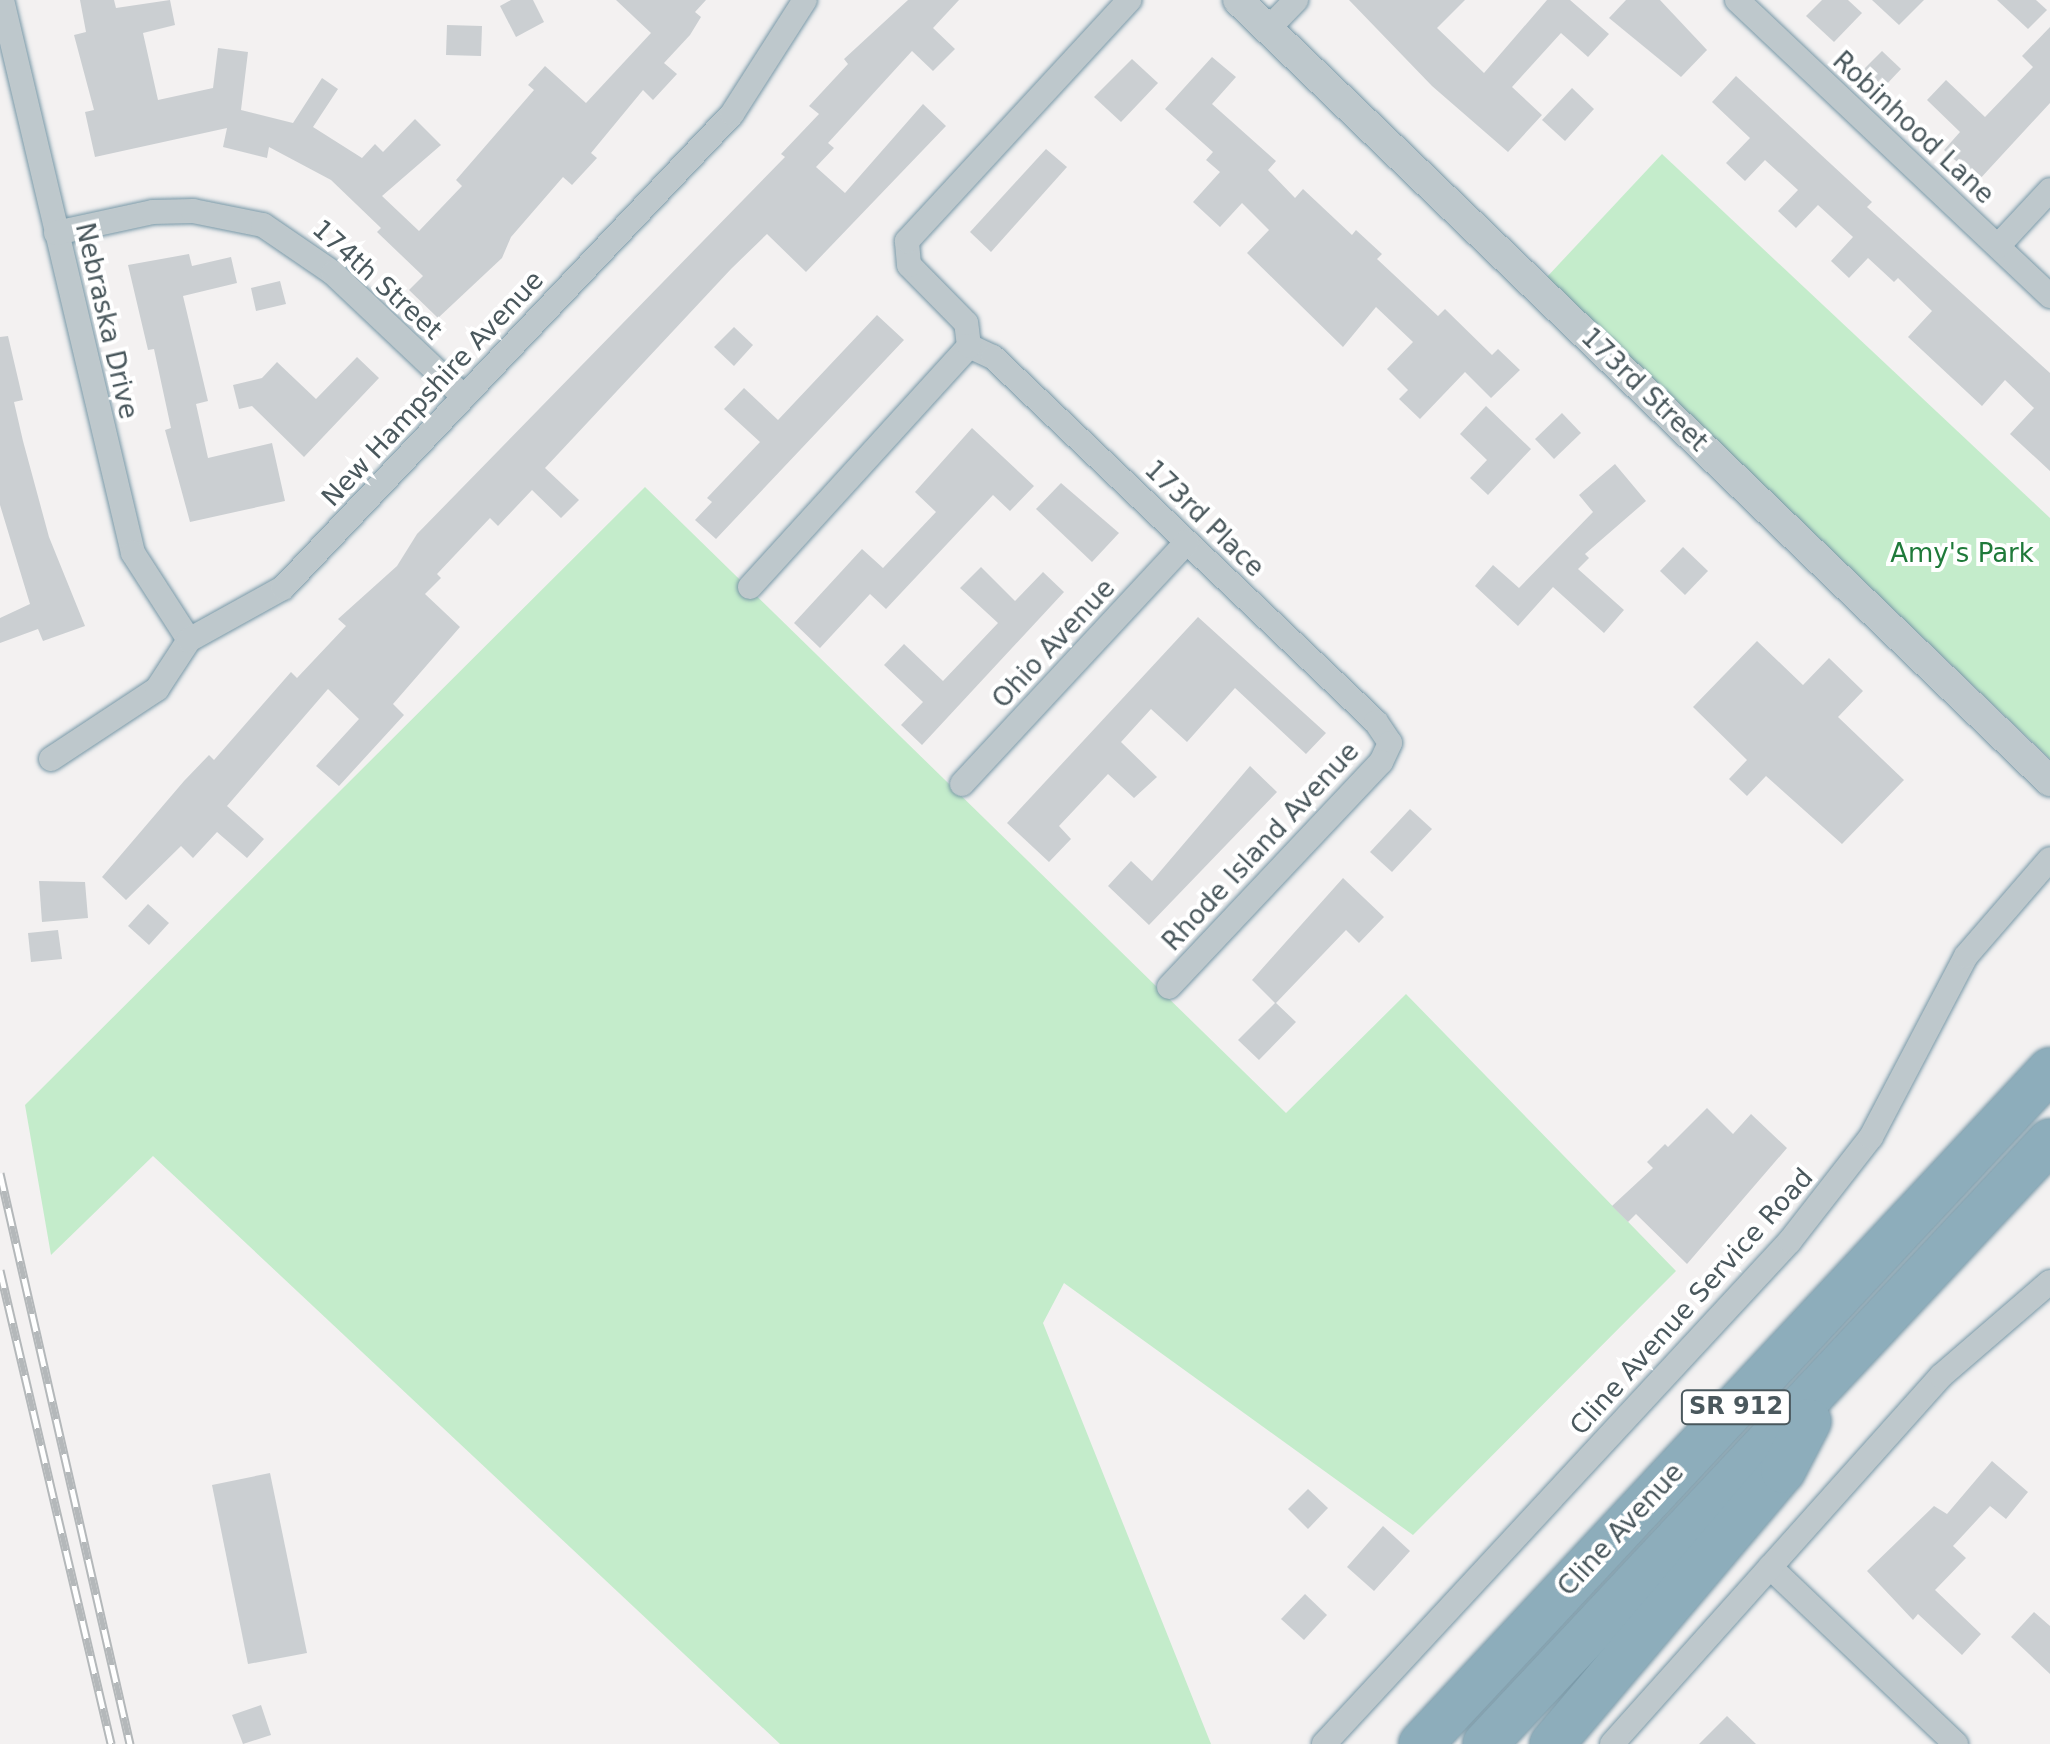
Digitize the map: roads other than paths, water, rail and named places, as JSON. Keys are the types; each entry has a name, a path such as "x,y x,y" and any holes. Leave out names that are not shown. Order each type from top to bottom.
{"highway":[{"name":"Cline Avenue","path":"1421,1744 2050,1070"},
{"name":"Cline Avenue","path":"1485,1744 2050,1141"},
{"path":"1552,1744 1783,1471 1837,1368"}],"street":[{"name":"Nebraska Drive","path":"2,0 133,553 189,640"},
{"name":"New Hampshire Avenue","path":"51,759 157,689 189,640 283,588 732,114 805,0"},
{"path":"750,587 969,346 966,323 909,265 907,241 1129,0"},
{"name":"173rd Street","path":"1238,0 2050,781"},
{"path":"1269,28 1296,0"},
{"name":"Robinhood Lane","path":"1745,3 2050,296"},
{"path":"1998,246 2050,190"},
{"name":"174th Street","path":"56,233 153,212 193,211 263,225 333,273 464,397"},
{"name":"173rd Place","path":"969,346 993,357 1376,722 1390,743"},
{"name":"Ohio Avenue","path":"962,784 1187,542"},
{"name":"Rhode Island Avenue","path":"1169,987 1381,762 1390,743"},
{"name":"Cline Avenue Service Road","path":"1324,1744 1790,1241 1871,1137 1966,956 2050,859"},
{"path":"1612,1744 1951,1366 2050,1282"},
{"path":"1770,1567 1956,1744"}],"railway":[{"path":"0,1173 130,1744"},
{"path":"0,1270 111,1744"}],"park label":[{"name":"Amy's Park","path":"1962,554"}]}
